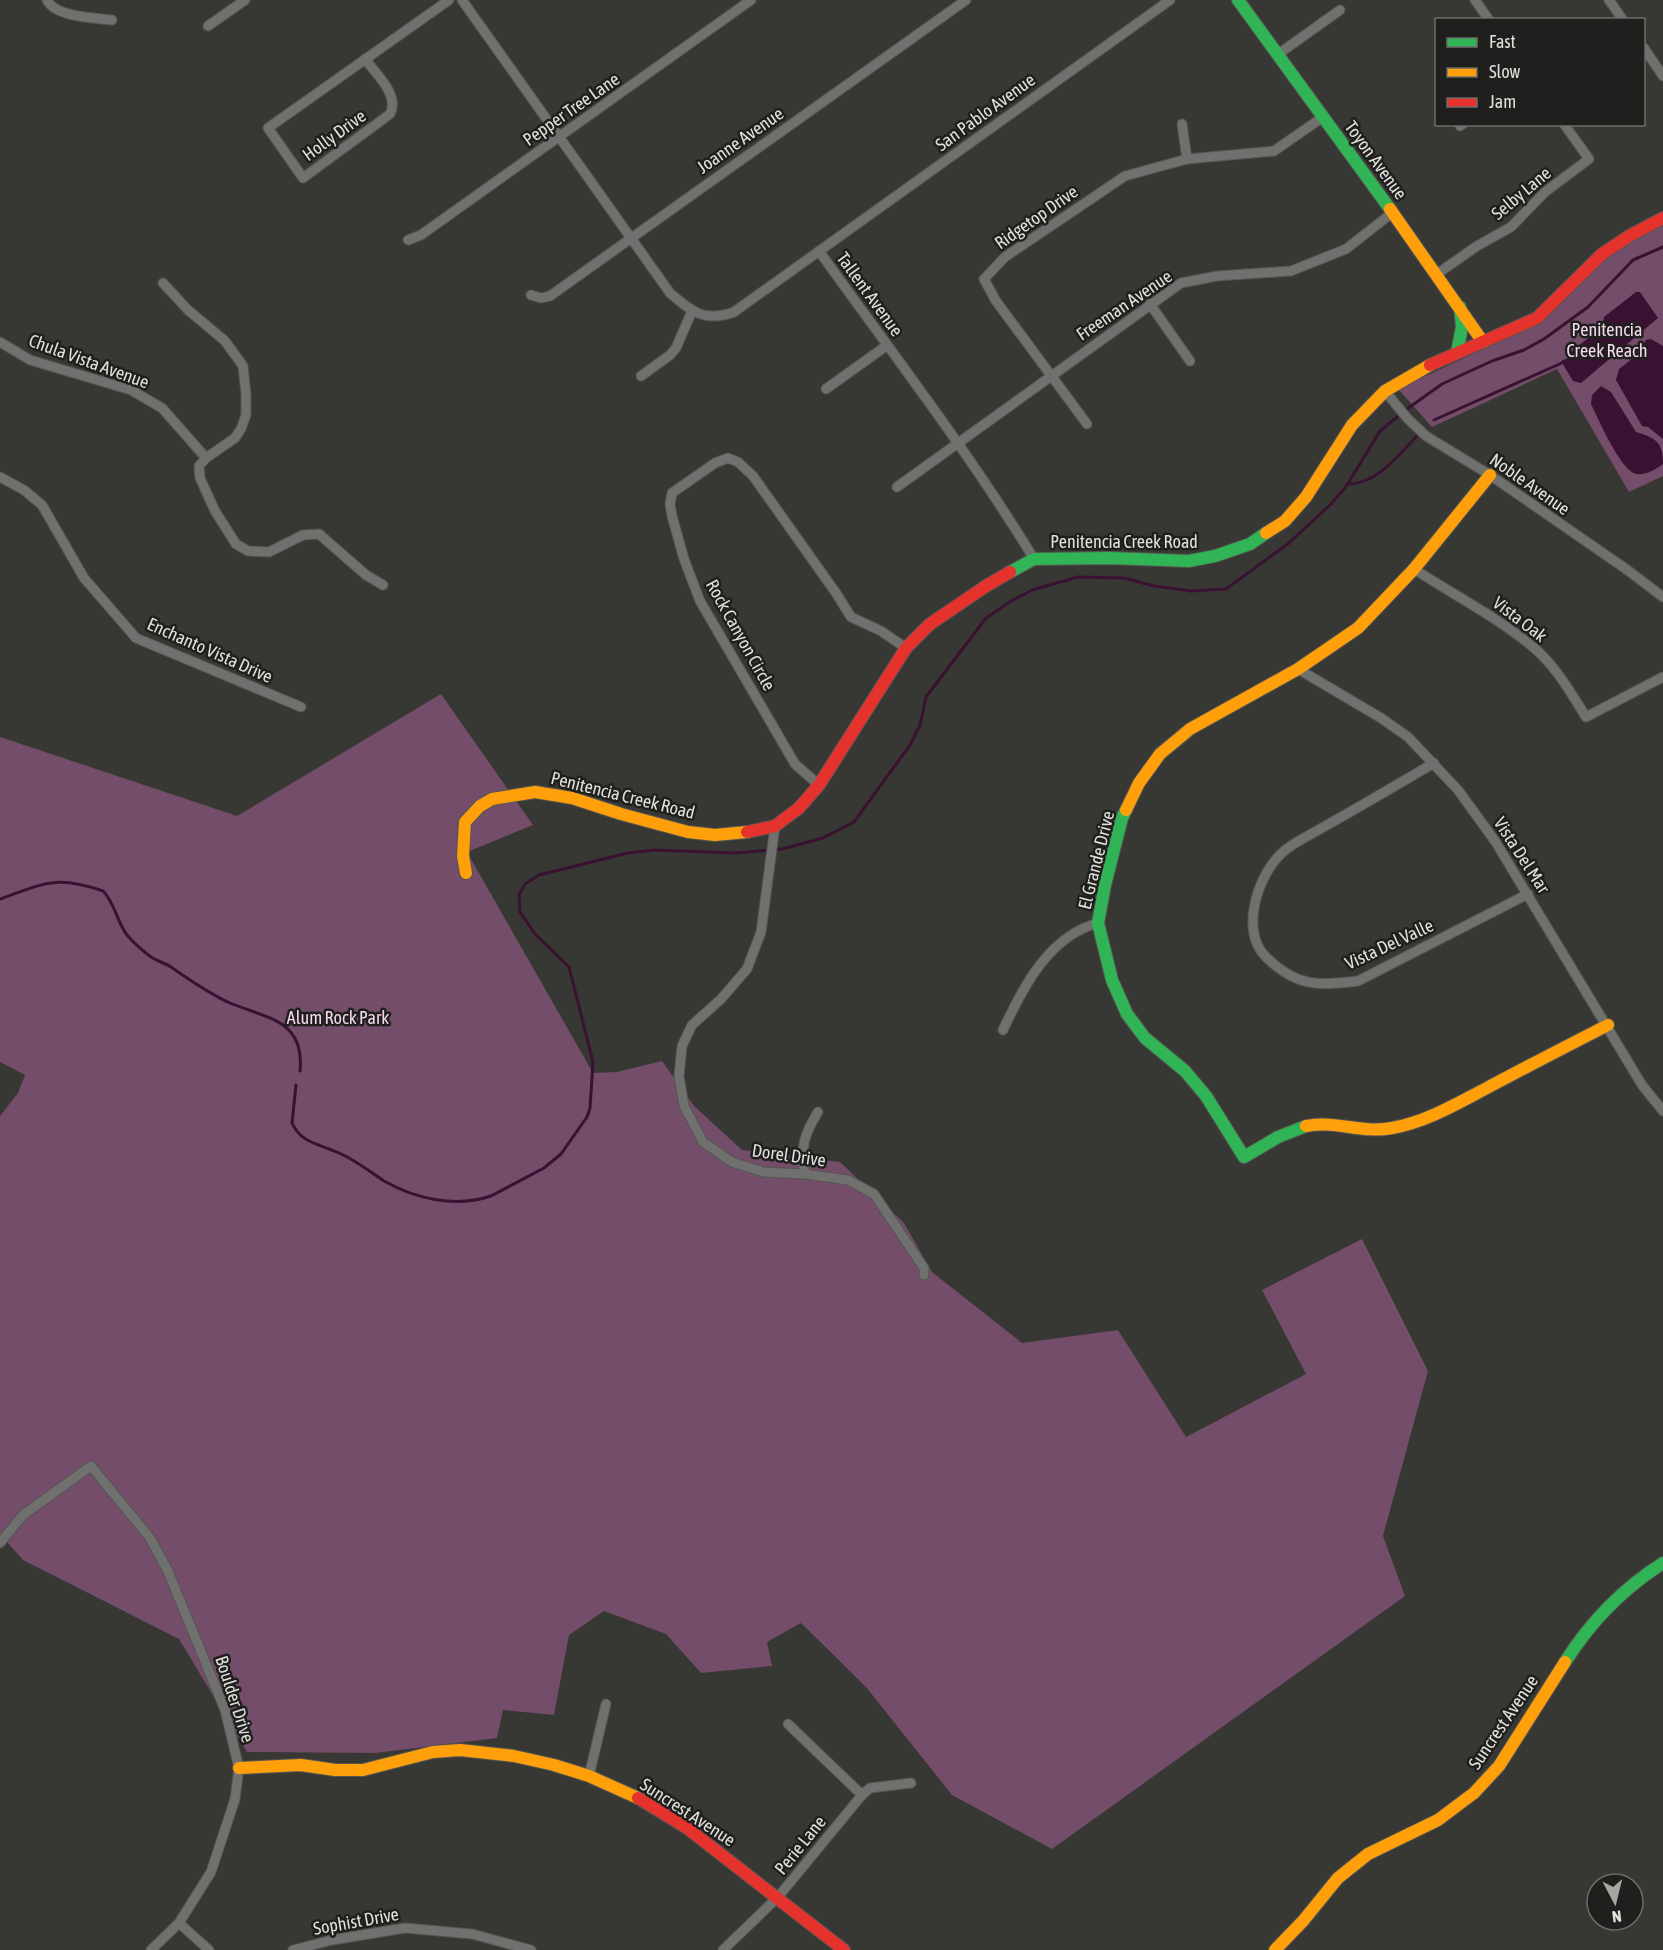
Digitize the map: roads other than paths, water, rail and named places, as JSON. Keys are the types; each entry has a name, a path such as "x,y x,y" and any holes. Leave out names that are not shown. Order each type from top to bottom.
{"street":[{"path":"47,0 49,5 60,11 83,17 112,20"},
{"path":"208,26 245,0"},
{"name":"Holly Drive","path":"365,59 391,94 393,108 390,114 303,177 268,128 365,59 449,0"},
{"path":"462,0 670,292 692,311 676,348 641,376"},
{"name":"Pepper Tree Lane","path":"408,240 421,236 751,0"},
{"name":"Joanne Avenue","path":"531,295 541,298 550,296 966,0"},
{"name":"San Pablo Avenue","path":"819,251 1170,0"},
{"name":"Toyon Avenue","path":"1238,0 1437,274 1483,342"},
{"path":"1475,0 1488,18"},
{"path":"1609,0 1622,18"},
{"path":"1277,55 1340,10"},
{"path":"1645,49 1663,76"},
{"name":"Ridgetop Drive","path":"1052,375 996,301 984,279 1005,257 1125,176 1187,159 1274,151 1323,117"},
{"path":"1182,124 1187,159"},
{"name":"Selby Lane","path":"1437,274 1477,246 1511,227 1545,192 1589,159 1565,126"},
{"name":"Freeman Avenue","path":"897,487 1181,283 1217,276 1291,271 1346,249 1392,213"},
{"name":"Penitencia Creek Road","path":"466,873 463,856 465,822 480,806 492,799 535,792 572,798 688,832 715,835 742,833 775,826 799,808 819,785 906,648 930,624 986,586 1034,560 1110,558 1188,561 1215,556 1250,544 1268,534 1292,513 1306,497 1352,425 1385,391 1457,352 1504,334 1537,318 1602,254 1663,218"},
{"name":"Tallent Avenue","path":"692,311 708,316 734,312 819,251 958,444 1006,513 1034,560"},
{"path":"163,283 188,310 225,341 243,366 246,415 241,429 236,438 206,458 199,466 200,478 215,511 236,544 248,551 269,552 303,535 319,534 366,576 382,585"},
{"path":"1150,304 1190,361"},
{"path":"1457,352 1462,327 1459,306"},
{"name":"Chula Vista Avenue","path":"0,342 30,360 80,377 105,381 130,390 162,408 206,458"},
{"path":"826,389 886,346"},
{"path":"1052,375 1087,424"},
{"name":"Noble Avenue","path":"1385,391 1407,418 1426,436 1490,476 1663,597"},
{"name":"Rock Canyon Circle","path":"819,785 795,764 700,601 684,559 672,516 670,504 672,493 716,463 728,458 738,462 753,476 851,617 881,631 906,648"},
{"name":"El Grande Drive","path":"1490,476 1414,569 1358,627 1298,669 1190,729 1160,754 1139,783 1122,818 1098,923 1112,980 1127,1014 1145,1038 1185,1071 1206,1096 1244,1157 1296,1128 1317,1123 1376,1130 1393,1129 1422,1120 1608,1025"},
{"name":"Enchanto Vista Drive","path":"0,477 24,490 42,505 84,578 136,638 301,707"},
{"name":"Vista Oak","path":"1414,569 1468,601 1535,648 1563,681 1586,717 1663,677"},
{"name":"Vista Del Mar","path":"1298,669 1408,737 1458,790 1496,841 1642,1084 1663,1111"},
{"name":"Vista Del Valle","path":"1434,763 1284,851 1265,878 1253,911 1254,941 1263,955 1288,975 1307,982 1328,985 1358,981 1528,894"},
{"name":"Dorel Drive","path":"775,826 761,932 747,969 721,999 692,1025 682,1046 679,1076 684,1106 704,1142 732,1162 763,1172 805,1174 848,1180 874,1194 924,1268 924,1275"},
{"path":"1003,1030 1020,993 1043,959 1082,927 1098,923"},
{"path":"805,1174 801,1155 806,1131 818,1112"},
{"name":"Boulder Drive","path":"0,1543 23,1515 91,1466 150,1538 167,1569 225,1710 239,1768 235,1799 211,1872 179,1923 151,1950"},
{"name":"Suncrest Avenue","path":"1275,1950 1303,1921 1338,1878 1368,1854 1438,1820 1474,1793 1499,1766 1581,1637 1611,1602 1639,1578 1663,1563"},
{"path":"589,1776 606,1704"},
{"path":"788,1724 862,1795 870,1788 911,1783"},
{"name":"Suncrest Avenue","path":"239,1768 301,1765 335,1770 363,1770 433,1752 460,1750 514,1756 554,1765 589,1776 624,1791 662,1812 687,1828 844,1950"},
{"name":"Perie Lane","path":"723,1950 778,1897 862,1795"},
{"path":"179,1923 208,1950"},
{"name":"Sophist Drive","path":"293,1950 332,1940 405,1928 472,1934 531,1950"}],"waterway":[{"path":"296,1085 292,1123 301,1136 347,1157 384,1181 409,1193 436,1200 477,1200 491,1196 544,1168 561,1154 587,1117 590,1108 593,1062 569,967 535,934 520,912 519,895 525,884 539,875 628,853 655,850 736,853 782,849 823,838 854,822 910,745 920,725 926,697 986,618 1032,590 1078,577 1124,578 1154,586 1191,591 1226,589 1289,543 1330,505 1345,488 1380,431 1407,409 1442,384 1492,361 1524,350 1544,339 1588,307 1633,260 1663,247"},
{"path":"1434,420 1564,362"},
{"path":"1347,484 1368,480 1377,474 1395,460 1418,435"},
{"path":"0,899 40,885 62,882 103,891 127,935 151,957 222,999 269,1017 289,1031 296,1041 300,1054 300,1071"}],"park label":[{"name":"Penitencia Creek Reach","path":"1607,339"},
{"name":"Alum Rock Park","path":"338,1017"}]}
